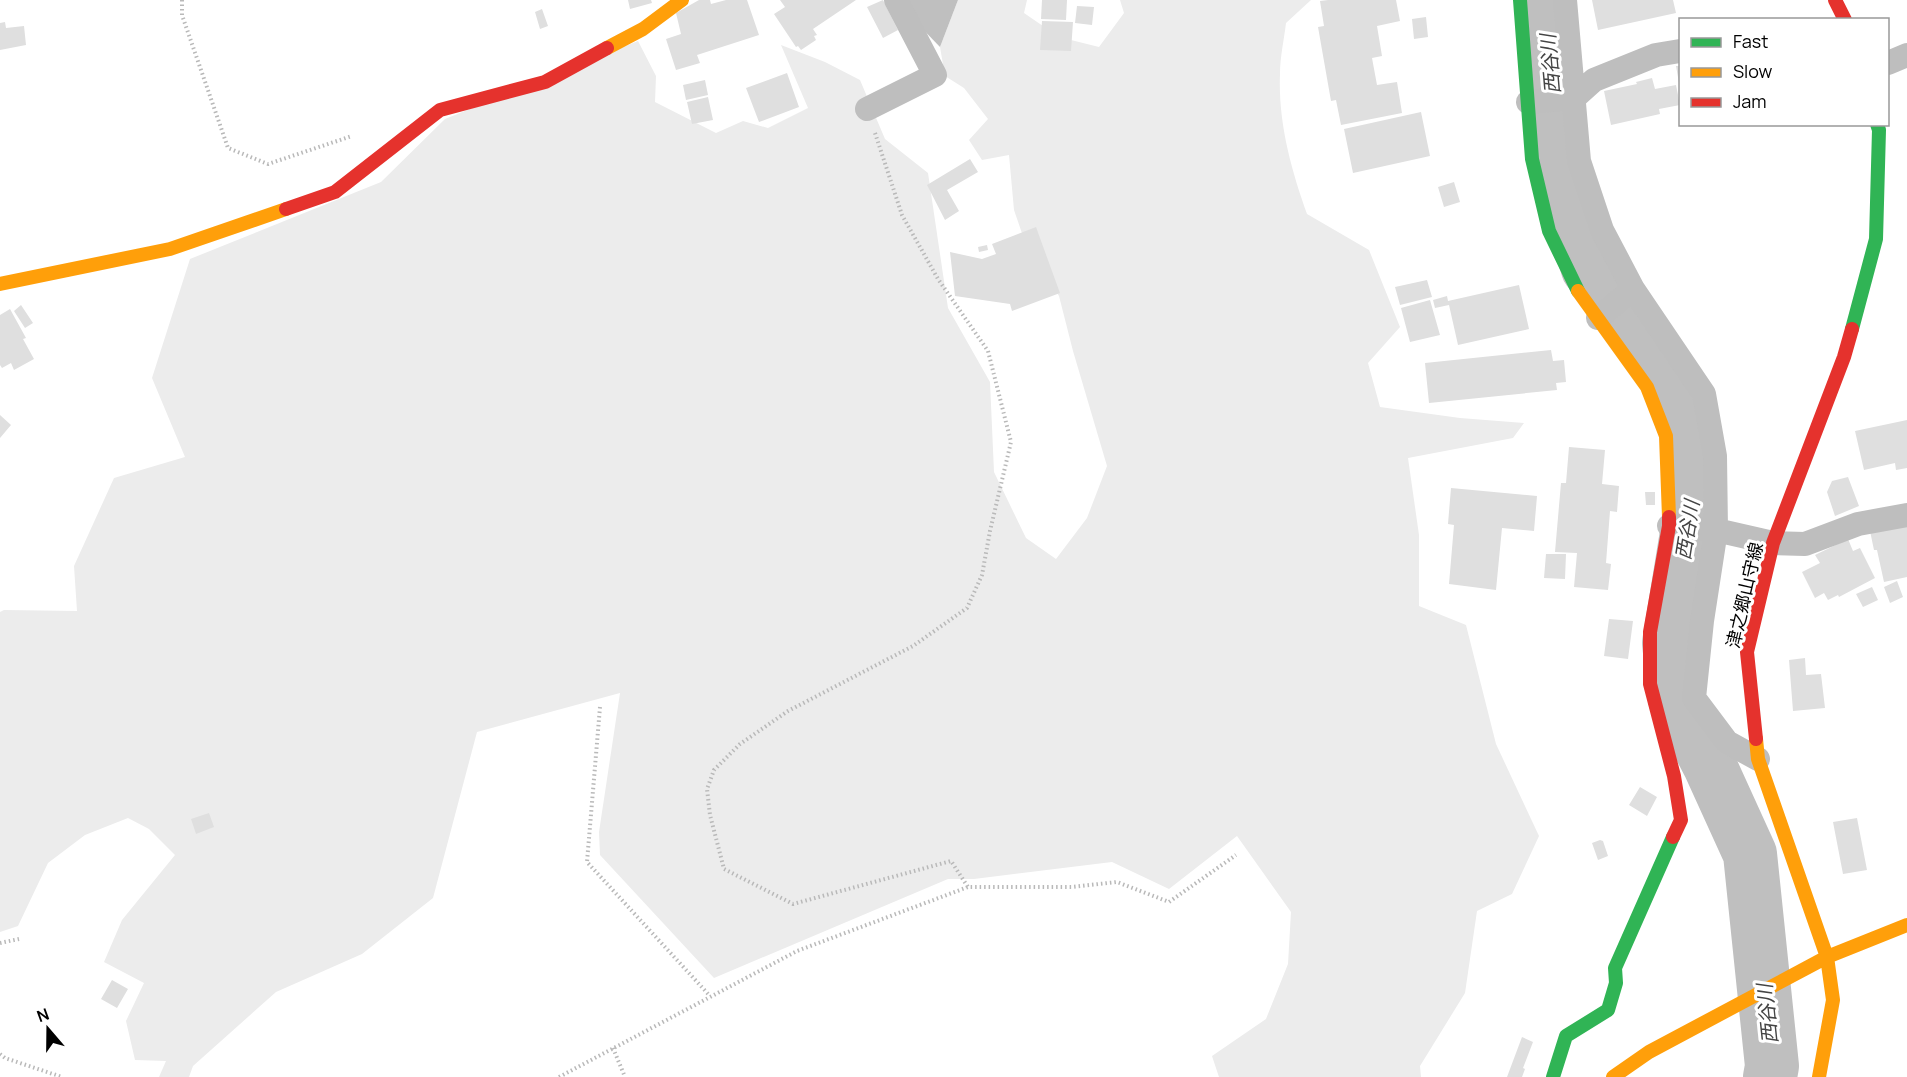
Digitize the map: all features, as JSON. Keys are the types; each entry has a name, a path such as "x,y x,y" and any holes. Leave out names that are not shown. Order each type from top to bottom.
{"street":[{"path":"0,284 170,249 335,192 440,110 545,82 643,29 682,0"},
{"path":"867,109 935,75 896,0"},
{"path":"1520,0 1532,159 1549,231 1578,291 1647,387 1666,436 1669,526 1650,632 1650,684 1674,776 1681,820 1615,968 1616,983 1608,1010 1566,1036 1553,1077"},
{"path":"1565,0 1579,161 1602,230 1634,289 1704,394 1715,456 1716,530 1702,621 1695,698 1727,742 1758,759"},
{"path":"1835,0 1844,18"},
{"path":"1528,102 1574,98 1594,80 1656,55 1679,51"},
{"path":"1889,62 1907,55"},
{"name":"津之郷山守線","path":"1819,1077 1833,1000 1827,957 1758,759 1747,652 1773,543 1844,357 1876,240 1878,126"},
{"path":"1598,318 1634,289"},
{"path":"1669,526 1716,530 1773,543 1805,544 1858,524 1907,515"},
{"path":"1613,1077 1649,1052 1827,957 1907,925"}],"path":[{"path":"182,0 182,15 228,148 268,164 359,134"},
{"path":"867,109 902,215 938,279 988,351 997,385 1011,442 982,575 968,608 913,646 788,711 740,744 714,770 707,789 710,815 724,869 793,904 951,861 968,887"},
{"path":"600,707 587,862 710,996"},
{"path":"559,1077 797,951 968,887 1072,887 1117,882 1168,902 1236,855"},
{"path":"0,943 19,939"},
{"path":"613,1048 625,1077"},
{"path":"0,1054 5,1058 62,1077"}],"shaded area":[{"path":"903,0 958,0 940,47 912,18"},
{"path":"958,0 1027,0 1024,13 1059,37 1099,47 1124,13 1120,0 1311,0 1286,23 1280,74 1283,128 1307,214 1369,250 1400,327 1368,363 1380,407 1460,418 1524,423 1513,438 1408,458 1419,535 1419,606 1466,625 1496,744 1539,836 1512,894 1477,911 1465,993 1420,1066 1421,1077 1219,1077 1212,1056 1266,1019 1288,964 1291,912 1237,836 1169,889 1112,862 974,879 948,879 714,978 600,855 599,832 620,693 477,732 433,898 362,954 276,992 193,1066 189,1077 159,1077 166,1061 135,1060 126,1021 144,983 104,962 122,920 175,855 149,829 128,818 85,835 48,863 18,926 0,932 0,612 4,610 77,611 74,566 114,478 185,457 152,378 190,259 381,182 445,119 638,41 656,76 655,102 716,133 743,121 768,128 808,108 781,45 825,62 860,80 885,139 928,173 948,308 990,382 994,472 1026,538 1056,559 1087,518 1107,466 1059,296 1027,248 1014,210 1009,155 982,160 969,140 988,119 964,88 945,76 940,47"}],"building":[{"path":"628,0 651,0 652,3 630,9"},
{"path":"699,0 710,0 711,4 726,0 747,0 759,35 697,55 700,63 676,70 666,39 681,34 676,13"},
{"path":"780,0 856,0 813,29 817,35 814,36 816,40 801,50 798,46 796,47 774,14 785,7"},
{"path":"883,0 898,30 883,38 867,7"},
{"path":"1042,0 1067,0 1066,20 1041,19"},
{"path":"1396,0 1400,21 1377,26 1382,56 1372,58 1377,85 1397,82 1402,113 1341,125 1336,100 1331,101 1318,27 1324,26 1320,1"},
{"path":"1592,0 1673,0 1676,13 1598,30"},
{"path":"1077,6 1094,7 1092,25 1075,23"},
{"path":"542,9 548,26 540,29 535,12"},
{"path":"1426,17 1428,37 1414,39 1412,19"},
{"path":"1042,21 1073,22 1071,51 1040,50"},
{"path":"5,22 6,28 24,26 26,45 0,50 0,23"},
{"path":"1676,66 1679,66 1679,83"},
{"path":"787,73 799,107 759,122 746,88"},
{"path":"1652,78 1655,89 1676,85 1679,105 1659,109 1660,114 1611,125 1604,91 1637,84 1636,82"},
{"path":"705,80 708,95 686,100 683,85"},
{"path":"708,97 713,120 692,124 687,102"},
{"path":"1421,112 1430,156 1353,173 1344,129"},
{"path":"970,159 978,172 947,190 959,211 945,220 927,185"},
{"path":"1454,182 1460,202 1444,207 1438,187"},
{"path":"1036,227 1060,293 1012,311 1010,304 955,296 950,252 982,259 996,254 992,244"},
{"path":"987,245 988,250 979,252 978,247"},
{"path":"1427,280 1432,297 1400,305 1395,287"},
{"path":"1519,285 1529,329 1458,345 1449,305 1435,308 1433,300 1447,296 1448,301"},
{"path":"1430,300 1440,335 1410,342 1401,308"},
{"path":"21,305 33,323 25,328 14,311"},
{"path":"10,309 26,338 23,339 34,359 14,370 11,363 2,368 0,365 0,315"},
{"path":"1551,350 1553,361 1564,360 1566,382 1556,383 1557,390 1429,403 1425,363"},
{"path":"0,415 11,425 0,438"},
{"path":"1907,420 1907,468 1896,470 1895,463 1864,470 1855,431"},
{"path":"1569,447 1605,450 1602,484 1619,486 1617,512 1610,511 1606,563 1611,564 1608,590 1574,587 1577,553 1555,552 1561,483 1566,483"},
{"path":"1848,477 1859,506 1835,516 1827,492 1832,481"},
{"path":"1451,488 1537,496 1534,531 1502,528 1496,590 1449,584 1454,525 1448,524"},
{"path":"1645,492 1655,492 1655,505 1646,505"},
{"path":"1907,523 1907,577 1884,582 1870,531"},
{"path":"1848,539 1853,551 1860,548 1875,578 1839,597 1838,595 1828,600 1824,593 1815,598 1802,572 1820,563 1815,555"},
{"path":"1546,554 1566,554 1565,579 1544,578"},
{"path":"1897,581 1903,597 1890,603 1884,587"},
{"path":"1872,587 1878,600 1863,607 1856,594"},
{"path":"1609,619 1633,621 1628,659 1604,656"},
{"path":"1805,658 1806,675 1821,674 1825,708 1793,711 1789,660"},
{"path":"1640,787 1657,797 1647,816 1629,805"},
{"path":"209,813 214,827 196,834 191,819"},
{"path":"1857,818 1867,870 1843,874 1833,822"},
{"path":"1603,841 1608,856 1598,860 1592,843"},
{"path":"112,980 128,989 117,1008 101,999"},
{"path":"1522,1037 1533,1042 1522,1077 1507,1077"}],"waterway":[{"name":"西谷川","path":"1544,0 1558,165 1588,269 1637,332 1673,386 1692,421 1697,471 1669,643 1675,699 1710,766 1750,854 1772,1066 1770,1077"}],"traffic: fast":[{"path":"1520,0 1532,159 1549,231 1578,291"},
{"path":"1852,329 1876,239 1878,126"},
{"path":"1553,1077 1566,1036 1608,1010 1616,983 1615,968 1673,837"}],"traffic: slow":[{"path":"607,48 643,29 682,0"},
{"path":"0,284 170,249 286,209"},
{"path":"1578,291 1647,387 1666,436 1669,517"},
{"path":"1756,739 1758,759 1827,957 1833,1000 1819,1077"},
{"path":"1613,1077 1649,1052 1827,957 1907,925"}],"traffic: jam":[{"path":"1835,0 1844,18"},
{"path":"286,209 335,192 440,110 545,82 607,48"},
{"path":"1756,739 1747,652 1773,543 1844,357 1852,329"},
{"path":"1669,517 1650,632 1650,684 1674,776 1681,820 1673,837"}]}
